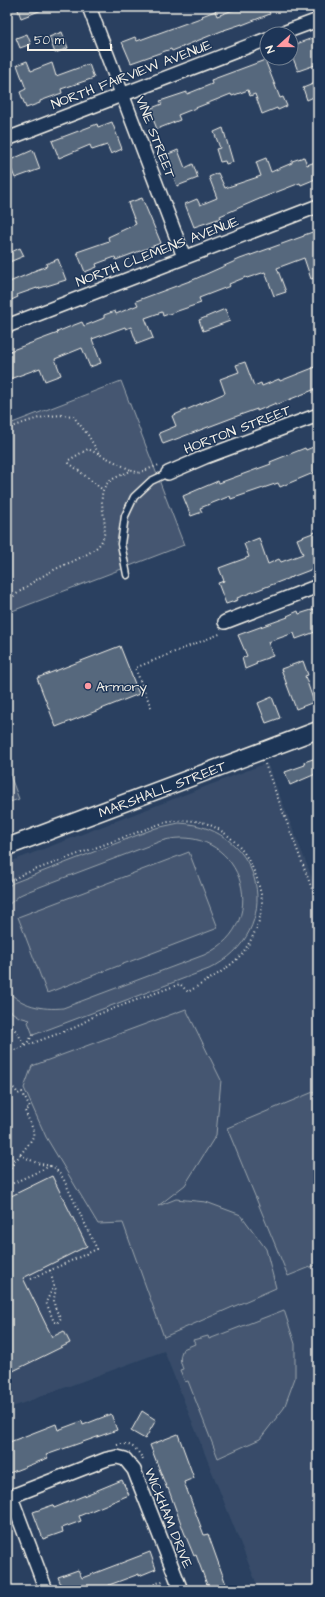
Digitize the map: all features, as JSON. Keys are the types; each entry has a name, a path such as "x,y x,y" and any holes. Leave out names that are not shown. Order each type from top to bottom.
{"street":[{"name":"VINE STREET","path":"89,7 184,257"},
{"path":"299,27 318,20"},
{"name":"NORTH FAIRVIEW AVENUE","path":"7,139 259,42"},
{"name":"NORTH CLEMENS AVENUE","path":"7,326 318,206"},
{"name":"HORTON STREET","path":"168,474 205,457 318,415"},
{"path":"225,627 318,586"},
{"name":"MARSHALL STREET","path":"7,847 318,730"},
{"name":"WICKHAM DRIVE","path":"9,1498 107,1459 117,1457 125,1459 134,1470 172,1583"},
{"path":"9,1498 46,1590"}],"lane":[{"path":"127,575 121,544 125,516 134,497 151,481 168,474"}],"path":[{"path":"7,429 39,417 63,415 73,416 99,454"},
{"path":"103,490 69,463 69,460 88,450 138,473 164,462 168,474"},
{"path":"7,601 34,581 51,571 69,564 99,545 104,538 105,527 105,514 102,501 103,490 106,484 132,470"},
{"path":"151,706 135,668 225,627"},
{"path":"260,752 318,905"},
{"path":"7,883 21,875 163,822 180,820 193,821 208,824 224,833 239,845 251,863 259,886 262,903 258,922 245,949 234,961 220,972 188,992 180,984 96,1016 76,1027 7,1053"},
{"path":"7,1022 17,1032 25,1046"},
{"path":"25,1046 33,1035"},
{"path":"7,1170 34,1137 34,1132 26,1111 30,1108 22,1092 18,1094 15,1089 10,1086"},
{"path":"7,1154 16,1160"},
{"path":"20,1155 37,1163 54,1167 63,1178 97,1249 31,1279"},
{"path":"7,1186 50,1166"},
{"path":"50,1270 56,1290 53,1298 53,1305 61,1318 57,1323 54,1322 46,1302 54,1286"},
{"path":"116,1445 122,1443 131,1445 141,1455 143,1463"},
{"path":"140,1590 172,1583"}],"shaded area":[{"path":"121,381 184,545 7,613 7,425"},
{"path":"267,763 318,893 318,1590 259,1590 164,1351 7,1409 7,863"},
{"path":"7,767 19,799 7,803"},
{"path":"179,823 208,829 231,842 247,861 256,884 256,908 249,931 234,952 209,969 33,1035 28,1022 30,1020 19,1017 7,1009 7,990 19,1000 32,1006 63,1008 204,955 226,940 239,920 243,899 239,877 228,859 210,845 188,838 161,841 29,891 20,895 7,906 7,887 13,883 156,828"},
{"path":"189,852 218,928 47,993 18,917"},
{"path":"186,1009 221,1080 216,1135 185,1185 158,1206 176,1199 206,1202 241,1215 266,1249 276,1288 164,1337 123,1223 98,1224 46,1137 24,1088 32,1066"},
{"path":"318,1090 318,1264 288,1276 227,1128"},
{"path":"284,1310 295,1344 295,1378 284,1408 260,1439 218,1458 188,1381 185,1382 180,1370 183,1369 180,1359 183,1349 195,1344 193,1340 208,1336 209,1339"}],"building":[{"path":"17,7 47,7 47,8 21,18"},
{"path":"241,7 267,7 270,14 224,30 172,51 171,49 131,63 122,42 135,37 137,41 203,17 202,16 215,11 217,16"},
{"path":"62,32 68,48 55,53 49,37"},
{"path":"27,34 31,44 20,48 16,38"},
{"path":"318,36 318,64 298,71 296,66 299,66 299,43"},
{"path":"27,61 31,71 52,63 56,76 89,64 94,78 61,89 62,93 26,108 20,92 26,89 17,65"},
{"path":"259,62 259,66 267,66 280,98 283,97 287,106 262,114 255,94 250,96 248,90 232,96 231,94 178,115 180,120 157,129 149,109 162,104 160,101 187,92 187,94 212,84 211,80"},
{"path":"318,82 318,95 307,100 303,88"},
{"path":"112,122 122,149 111,154 107,145 92,150 90,145 59,158 52,141 97,124 98,127"},
{"path":"223,128 233,162 226,164 225,161 220,162 216,149 220,148 214,132"},
{"path":"33,150 40,169 15,178 8,161"},
{"path":"178,150 185,168 193,164 198,178 177,186 166,155"},
{"path":"304,157 307,165 318,161 318,178 301,185 300,183 264,197 220,216 221,218 194,227 185,204 197,199 200,205 217,198 209,177 218,173 225,188 261,176 256,162 266,158 271,172 292,163 292,161"},
{"path":"142,198 161,243 116,260 115,257 96,264 97,267 85,272 77,252 109,241 108,237 136,224 128,203"},
{"path":"318,230 318,277 311,279 304,258 277,268 286,292 274,296 265,272 247,278 246,277 229,284 230,286 199,298 201,303 163,316 162,312 145,318 153,338 137,344 131,327 126,329 125,327 92,339 101,363 90,367 82,348 55,359 61,375 45,381 40,368 7,380 7,352 58,333 57,332 82,322 84,326 104,318 104,315 115,311 116,314 138,305 136,301 195,279 240,259"},
{"path":"20,248 24,256 7,263 7,254"},
{"path":"58,259 66,280 17,295 18,297 7,302 7,283 47,266 46,264"},
{"path":"225,309 230,321 203,331 199,320"},
{"path":"245,362 254,386 261,383 262,386 279,379 280,381 318,366 318,388 276,405 276,403 257,411 257,409 163,444 159,433 176,426 172,416 225,393 220,379 239,372 236,365"},
{"path":"318,445 318,471 280,487 278,483 231,499 230,496 200,508 202,512 191,516 183,496 218,481 219,483 271,464 270,462 305,448 306,450"},
{"path":"318,531 318,567 237,598 238,600 226,604 218,583 224,581 219,568 249,557 244,544 259,538 268,564 279,559 281,562 303,554 297,539"},
{"path":"318,608 318,631 296,639 294,633 268,642 273,656 256,662 257,664 245,669 242,658 247,656 238,635 288,617 287,616 298,611 299,614"},
{"name":"Armory","path":"120,646 139,694 56,727 37,678"},
{"path":"303,661 308,675 305,676 314,702 296,709 281,669"},
{"path":"272,697 280,718 266,723 258,703"},
{"path":"316,758 318,763 318,773 290,785 285,772 305,765 304,762"},
{"path":"52,1176 87,1246 23,1278 52,1337 64,1331 70,1343 7,1374 7,1198"},
{"path":"142,1411 156,1420 145,1439 131,1431"},
{"path":"111,1414 117,1430 46,1455 48,1458 7,1474 7,1443 56,1424 58,1430 82,1421 83,1425"},
{"path":"178,1434 194,1478 184,1482 204,1535 208,1534 228,1590 209,1590 196,1555 194,1556 184,1532 150,1445"},
{"path":"122,1480 129,1495 79,1516 81,1521 62,1528 63,1532 43,1539 33,1512 53,1505 54,1508"},
{"path":"150,1552 156,1569 109,1585 99,1590 63,1590 58,1577 78,1570 82,1578"}],"place":[{"name":"Armory","path":"88,686"}]}
